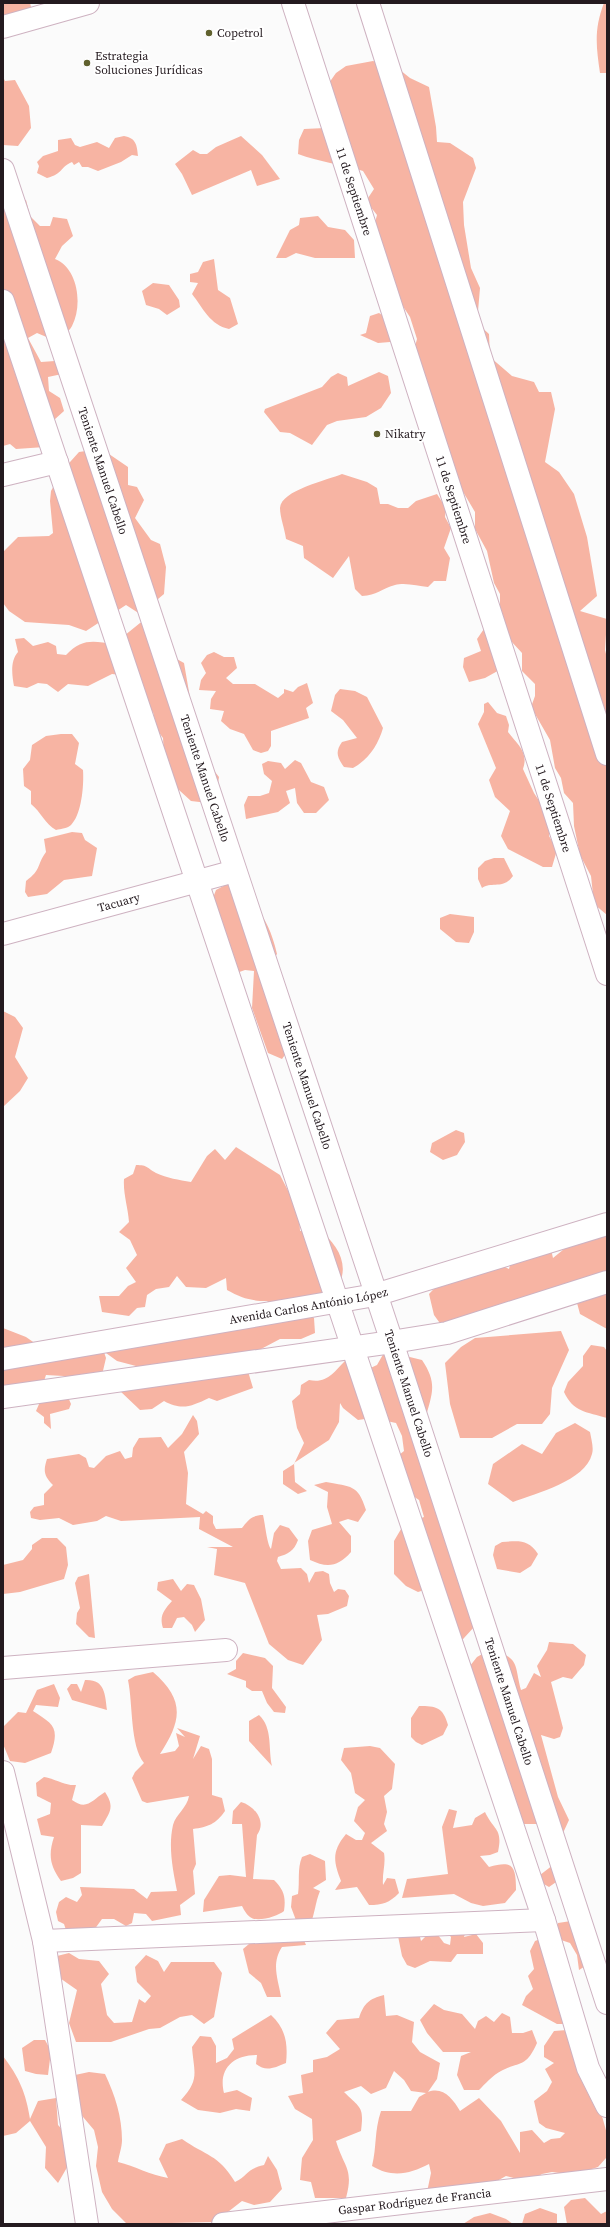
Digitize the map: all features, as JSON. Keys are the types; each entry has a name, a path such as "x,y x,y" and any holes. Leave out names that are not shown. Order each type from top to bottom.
{"street":[{"path":"3,27 88,3"},
{"name":"11 de Septiembre","path":"293,3 607,974"},
{"path":"368,3 607,754"},
{"name":"Teniente Manuel Cabello","path":"3,170 375,1295 392,1342 607,2002"},
{"path":"3,302 544,1920 588,2068 607,2106"},
{"path":"3,475 57,462"},
{"name":"Tacuary","path":"3,934 235,871"},
{"name":"Avenida Carlos António López","path":"3,1359 375,1295 607,1224"},
{"path":"3,1397 448,1333 607,1282"},
{"path":"3,1668 226,1650"},
{"path":"3,1772 44,1941 87,2224"},
{"path":"44,1941 544,1920"},
{"name":"Gaspar Rodríguez de Francia","path":"223,2224 607,2179"}],"shaded area":[{"path":"3,3 30,3 32,11 3,35"},
{"path":"604,3 607,3 607,73 600,73 597,29"},
{"path":"373,61 400,70 410,78 429,87 437,142 450,143 473,158 476,168 463,202 464,225 471,268 480,288 477,323 489,334 490,357 512,376 534,382 539,392 551,392 555,409 545,462 559,472 574,494 587,537 597,596 580,611 607,619 605,650 607,658 607,915 594,904 591,876 580,855 574,826 573,803 564,793 561,778 555,768 550,740 531,707 535,696 535,684 522,671 522,653 500,629 500,594 494,583 487,551 475,529 475,512 430,436 409,368 417,339 410,317 367,252 377,215 366,201 374,189 363,171 298,154 299,140 304,129 325,128 324,90 336,73 346,66"},
{"path":"3,77 5,81 15,80 29,106 31,128 18,146 3,145"},
{"path":"124,136 133,140 138,156 132,155 121,162 98,171 88,167 82,167 79,162 74,165 72,162 65,166 56,175 47,178 37,173 39,166 37,162 43,156 58,151 58,140 71,138 75,145 80,147 97,142 109,148 115,138"},
{"path":"241,136 262,155 280,179 257,186 251,170 192,195 182,174 175,164 193,150 200,154 207,154 216,147"},
{"path":"14,198 26,200 30,216 40,226 50,226 53,217 67,219 73,236 62,246 55,259 69,270 78,298 72,326 65,334 56,341 37,333 28,338 41,362 55,361 62,374 48,377 49,391 60,398 64,411 54,420 45,447 16,449 10,444 3,446 3,200"},
{"path":"318,216 328,227 345,230 354,240 355,258 315,258 296,253 286,258 276,258 290,230 299,225 300,218"},
{"path":"214,259 218,290 230,298 238,324 229,329 222,327 212,320 192,294 198,283 190,282 190,274 198,272 203,262"},
{"path":"153,283 169,285 179,300 180,307 167,315 159,309 146,305 142,291"},
{"path":"379,313 385,317 402,341 378,343 360,335 366,333 370,316"},
{"path":"379,372 388,376 391,393 381,408 366,417 337,421 327,425 312,445 290,433 280,432 264,412 265,409 322,387 331,377 338,373 347,377 348,386"},
{"path":"93,450 109,454 128,467 128,485 137,487 144,500 135,518 151,540 160,544 166,567 164,594 140,614 126,605 86,631 69,625 25,622 9,611 3,603 3,552 18,537 49,536 53,533 50,501 51,491 62,471 79,452"},
{"path":"342,474 367,482 377,488 380,504 388,504 398,508 408,508 416,501 437,494 446,508 445,517 451,528 444,548 450,558 446,581 434,581 428,587 399,584 362,596 355,589 349,556 333,578 304,558 303,546 286,539 280,512 282,502 288,496 306,486"},
{"path":"150,619 154,636 170,638 175,658 184,663 193,715 202,735 208,763 219,777 216,796 208,803 191,801 179,790 166,784 163,738 157,730 153,712 140,706 121,675 112,674 88,686 68,684 58,692 47,684 38,683 27,688 14,686 12,673 13,664 15,656 18,652 15,639 24,638 33,646 48,642 56,646 57,654 66,655 83,643 100,642 114,644 140,623"},
{"path":"486,626 503,668 485,678 469,682 463,667 464,658 481,651 477,639"},
{"path":"214,652 224,657 234,657 237,668 226,678 233,684 255,684 278,698 284,693 284,689 293,692 298,687 307,683 313,703 306,708 309,718 271,731 271,746 268,751 261,753 253,750 244,734 230,729 221,721 224,711 210,709 211,699 216,691 199,690 201,680 206,673 201,663 207,655"},
{"path":"340,689 355,691 367,697 383,728 372,751 364,760 353,768 344,767 338,754 338,749 342,742 357,738 343,720 331,711 335,695"},
{"path":"488,702 497,713 506,716 509,725 508,732 523,753 523,769 534,793 551,819 549,836 557,850 552,867 543,867 508,849 501,836 510,811 495,797 489,780 496,768 478,724 484,712 484,704"},
{"path":"72,734 79,743 75,764 83,770 83,783 82,799 75,820 68,827 56,830 49,825 31,804 31,791 24,786 23,769 30,760 32,745 46,736"},
{"path":"295,760 301,763 311,782 324,787 329,800 316,813 304,813 297,803 295,788 286,791 290,803 278,812 246,819 244,805 248,796 260,796 269,793 272,781 264,774 262,764 268,761 281,763 285,769"},
{"path":"72,832 82,833 85,840 97,848 92,876 64,880 47,894 28,897 25,892 26,881 37,870 46,852 44,839"},
{"path":"494,858 504,858 513,876 505,883 489,885 482,888 478,879 478,868 485,861"},
{"path":"229,883 254,906 266,922 274,942 277,954 263,973 292,1045 282,1059 268,1053 252,1008 254,971 245,970 231,975 204,921 216,890"},
{"path":"450,914 474,917 474,932 469,943 456,942 440,929 440,918"},
{"path":"3,1011 15,1017 23,1028 15,1057 28,1078 20,1091 3,1107"},
{"path":"456,1130 464,1133 465,1142 457,1155 443,1160 430,1152 432,1143"},
{"path":"236,1147 280,1175 299,1212 300,1231 318,1228 326,1235 338,1251 343,1268 342,1277 338,1287 329,1299 304,1310 314,1318 315,1333 301,1339 280,1339 244,1358 253,1388 217,1401 209,1398 192,1405 182,1407 164,1401 152,1409 140,1410 119,1390 115,1377 136,1366 117,1361 106,1353 118,1332 126,1327 139,1324 160,1339 273,1306 267,1301 246,1298 227,1290 226,1278 206,1288 186,1287 177,1276 169,1287 156,1289 147,1295 145,1307 137,1308 129,1316 102,1312 99,1296 119,1296 128,1286 136,1282 126,1268 137,1255 130,1240 119,1232 129,1222 124,1190 124,1179 133,1174 136,1165 140,1165 164,1176 191,1182 207,1156 215,1149 225,1160"},
{"path":"607,1223 607,1329 580,1314 577,1303 447,1333 434,1315 429,1294 451,1271 489,1259 509,1269 513,1252 549,1241 553,1258 590,1228"},
{"path":"3,1328 26,1337 39,1346 101,1343 106,1358 102,1375 81,1377 46,1375 43,1384 3,1398"},
{"path":"561,1331 569,1350 552,1388 550,1414 542,1424 517,1424 492,1438 460,1438 450,1404 445,1363 461,1347 475,1338"},
{"path":"591,1345 604,1347 607,1351 607,1418 576,1407 568,1399 564,1392 568,1382 583,1366 583,1356"},
{"path":"385,1351 422,1360 427,1368 432,1382 431,1395 425,1420 475,1626 453,1650 434,1587 418,1592 406,1586 394,1574 394,1541 404,1524 424,1517 419,1500 404,1490 388,1464 404,1451 402,1436 396,1423 372,1418 358,1420 343,1408 340,1403 339,1422 329,1440 295,1463 304,1443 297,1428 292,1401 300,1394 301,1385 309,1380 315,1381 325,1379 334,1373 345,1361 366,1370 377,1365"},
{"path":"65,1390 71,1404 69,1409 50,1414 51,1429 44,1423 44,1417 36,1411 43,1395"},
{"path":"193,1415 197,1421 199,1434 184,1452 188,1473 186,1504 203,1514 206,1511 213,1516 213,1523 216,1529 242,1528 251,1518 263,1515 267,1539 271,1549 274,1533 280,1525 289,1528 298,1540 295,1547 290,1552 278,1557 277,1561 281,1569 301,1568 307,1574 309,1583 315,1572 323,1571 329,1574 330,1583 334,1592 338,1589 345,1590 349,1596 347,1606 328,1614 317,1615 322,1640 303,1665 288,1660 269,1644 245,1583 214,1575 217,1549 207,1547 233,1547 199,1529 200,1517 121,1521 106,1516 97,1521 73,1525 59,1518 40,1520 31,1518 30,1512 34,1507 44,1505 44,1494 53,1485 45,1473 47,1459 79,1454 86,1458 89,1467 94,1468 106,1456 120,1451 125,1459 132,1457 133,1448 139,1438 161,1437 168,1448 182,1434"},
{"path":"575,1423 590,1432 593,1452 588,1463 580,1472 559,1485 513,1502 488,1484 493,1464 522,1444 542,1454 556,1433"},
{"path":"294,1464 295,1482 307,1491 298,1494 283,1484 283,1471"},
{"path":"326,1482 352,1488 360,1495 366,1510 358,1522 348,1519 339,1522 351,1536 351,1552 342,1561 332,1565 316,1563 310,1560 308,1541 312,1530 332,1524 327,1507 328,1492 314,1485"},
{"path":"42,1538 57,1538 66,1547 68,1565 64,1579 20,1592 3,1594 3,1565 23,1560 32,1549 32,1545"},
{"path":"518,1541 527,1543 538,1554 531,1566 520,1573 497,1569 493,1555 495,1546 502,1542"},
{"path":"89,1574 95,1638 89,1637 76,1624 77,1613 80,1608 75,1583 78,1577"},
{"path":"173,1579 181,1591 187,1584 194,1585 201,1599 205,1620 195,1632 192,1625 184,1617 177,1618 172,1628 163,1628 163,1613 172,1601 157,1590 158,1582"},
{"path":"549,1642 573,1644 586,1655 584,1665 572,1679 563,1677 551,1682 563,1728 560,1737 554,1739 541,1735 558,1797 569,1820 563,1833 549,1839 537,1824 516,1824 462,1676 477,1657 491,1649 507,1656 514,1663 521,1690 526,1688 534,1673 541,1677 537,1666 547,1650"},
{"path":"243,1653 265,1658 273,1666 272,1688 286,1707 285,1713 274,1712 267,1703 262,1691 252,1691 246,1687 246,1681 227,1674 236,1669 236,1661"},
{"path":"153,1672 171,1692 177,1711 173,1731 160,1754 175,1751 179,1746 176,1733 185,1737 177,1728 200,1736 193,1759 201,1746 209,1749 212,1759 212,1795 222,1798 225,1811 215,1822 193,1829 196,1864 193,1871 195,1894 180,1905 181,1915 152,1921 146,1914 134,1913 132,1923 126,1926 114,1919 102,1919 94,1930 67,1933 64,1924 58,1921 56,1912 59,1902 66,1897 77,1902 82,1895 80,1887 134,1889 147,1899 151,1892 177,1891 171,1842 173,1825 174,1821 186,1804 189,1796 147,1803 142,1801 132,1778 135,1772 144,1763 139,1756 134,1736 128,1680 135,1676"},
{"path":"85,1680 97,1682 103,1689 107,1710 72,1700 67,1689 71,1684 77,1684 81,1692"},
{"path":"54,1684 60,1698 58,1707 36,1705 33,1711 46,1719 53,1727 55,1737 51,1753 25,1763 10,1761 3,1744 3,1727 18,1712 26,1713 37,1690"},
{"path":"419,1706 430,1706 438,1709 444,1714 448,1725 443,1735 422,1745 411,1737 411,1718"},
{"path":"259,1715 268,1732 272,1766 249,1741 249,1721"},
{"path":"370,1746 380,1748 395,1764 392,1789 384,1796 387,1812 384,1824 387,1831 371,1843 384,1853 385,1861 383,1885 387,1878 395,1879 399,1893 386,1903 378,1905 369,1905 357,1887 335,1890 341,1881 336,1868 335,1856 341,1840 346,1834 356,1840 362,1840 365,1833 354,1821 358,1807 365,1800 355,1793 351,1773 341,1760 344,1748"},
{"path":"44,1777 76,1785 72,1800 77,1803 82,1805 89,1803 105,1792 111,1806 102,1826 81,1825 81,1873 73,1878 61,1881 54,1870 51,1860 51,1849 54,1837 41,1835 37,1819 50,1814 51,1803 37,1796 36,1783"},
{"path":"241,1802 251,1807 255,1811 261,1825 257,1835 253,1879 274,1880 282,1891 285,1902 284,1911 267,1918 253,1919 248,1915 242,1906 203,1912 204,1900 219,1876 230,1875 246,1877 242,1824 232,1824 233,1811"},
{"path":"449,1809 457,1811 453,1828 472,1825 475,1818 485,1812 497,1830 499,1838 498,1852 480,1856 489,1867 503,1864 512,1867 514,1870 516,1890 505,1903 483,1906 471,1903 454,1894 402,1898 407,1879 448,1874 442,1827"},
{"path":"310,1854 325,1861 326,1880 313,1888 320,1891 310,1925 297,1923 291,1907 292,1896 298,1894 302,1857"},
{"path":"553,1865 559,1880 549,1887 542,1883 540,1875"},
{"path":"571,1921 587,1965 579,1970 577,1955 570,1943 561,1940 556,1932 558,1923"},
{"path":"468,1925 464,1937 476,1934 483,1943 483,1954 457,1954 451,1962 430,1961 415,1968 407,1965 402,1956 398,1936 419,1933 421,1941 428,1934 438,1935 444,1943 450,1945 451,1937 447,1933"},
{"path":"300,1931 306,1945 282,1947 277,1959 276,1971 281,1997 267,1997 261,1983 249,1973 243,1949 249,1944 260,1943 269,1932"},
{"path":"543,1938 572,2024 557,2024 522,2005 526,1996 533,1989 528,1976 534,1969 530,1951 535,1941"},
{"path":"69,1953 79,1959 99,1961 109,1974 101,1984 107,2015 114,2023 132,2022 139,1999 145,2003 151,1996 137,1982 135,1967 146,1955 158,1961 164,1972 171,1962 214,1962 222,1973 214,2017 204,2024 192,2015 180,2017 160,2028 149,2029 111,2042 76,2042 69,2023 77,1990 57,1976 57,1956"},
{"path":"384,1995 386,2016 397,2015 414,2022 412,2042 420,2052 440,2063 437,2079 428,2092 443,2092 451,2098 460,2111 479,2098 501,2121 520,2153 520,2132 532,2130 544,2143 551,2139 560,2138 565,2133 546,2128 539,2123 534,2101 547,2091 552,2082 545,2069 554,2063 544,2057 544,2046 554,2031 567,2030 602,2116 607,2134 606,2158 598,2167 574,2175 552,2172 542,2174 529,2182 506,2176 488,2186 427,2192 431,2173 429,2164 415,2170 401,2173 387,2172 372,2166 375,2152 377,2126 381,2111 411,2111 419,2097 426,2093 411,2091 404,2080 394,2071 386,2088 371,2094 361,2086 344,2092 358,2105 362,2117 361,2131 336,2141 347,2168 349,2180 346,2198 315,2198 311,2182 300,2180 302,2158 313,2140 312,2119 295,2109 288,2096 303,2093 301,2075 313,2072 313,2060 327,2057 340,2049 326,2033 337,2020 359,2018 368,2002 374,1998"},
{"path":"434,2004 444,2010 462,2014 475,2029 478,2021 486,2016 494,2022 502,2013 510,2017 512,2033 523,2033 532,2030 537,2043 529,2057 522,2063 498,2073 479,2090 464,2090 457,2075 461,2056 471,2052 443,2052 427,2033 420,2020"},
{"path":"271,2015 280,2026 285,2037 287,2049 286,2063 267,2069 256,2064 257,2055 248,2056 234,2061 229,2065 225,2070 223,2077 224,2093 237,2090 252,2098 250,2111 236,2109 220,2113 198,2110 181,2100 191,2087 193,2081 194,2070 192,2047 200,2036 211,2037 216,2046 216,2063 227,2058 234,2049 232,2039"},
{"path":"34,2040 45,2040 51,2051 48,2075 25,2071 22,2048"},
{"path":"3,2056 21,2086 30,2119 38,2101 56,2098 58,2125 75,2143 69,2164 58,2183 45,2168 46,2147 30,2121 16,2133 3,2136"},
{"path":"89,2072 105,2074 115,2098 122,2131 122,2143 118,2162 168,2178 159,2159 166,2144 182,2139 211,2156 223,2166 235,2182 254,2168 264,2165 268,2156 277,2170 282,2189 270,2202 254,2205 242,2201 215,2222 127,2224 112,2209 102,2192 96,2166 98,2147 94,2130 78,2111 75,2075"},
{"path":"585,2198 601,2214 607,2211 607,2224 567,2224 564,2207 571,2200"},
{"path":"540,2208 557,2214 557,2224 522,2224 525,2214"},
{"path":"490,2213 506,2219 513,2224 463,2224 474,2217"}],"place":[{"name":"Copetrol","path":"209,33"},
{"name":"Estrategia Soluciones Jurídicas","path":"87,63"},
{"name":"Nikatry","path":"377,434"}]}
